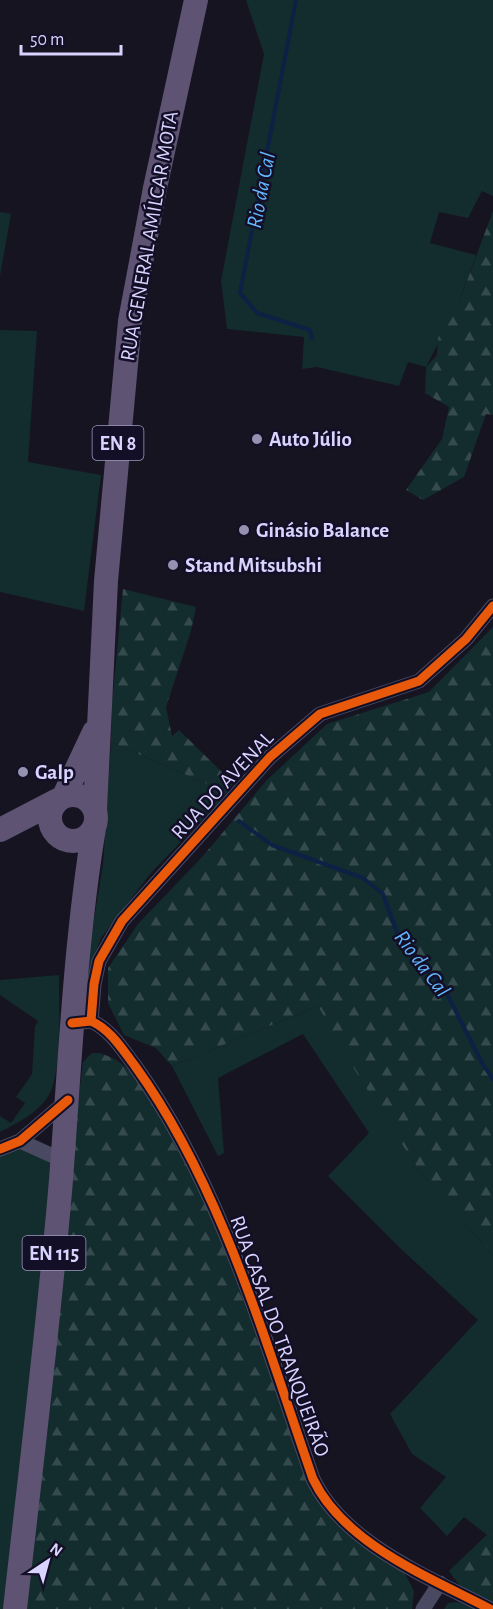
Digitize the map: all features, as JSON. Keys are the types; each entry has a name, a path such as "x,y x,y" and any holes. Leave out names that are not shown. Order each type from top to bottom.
{"main road":[{"name":"RUA GENERAL AMÍLCAR MOTA","path":"95,819 106,581 130,321 155,188 196,0"},
{"name":"RUA GENERAL AMÍLCAR MOTA","path":"60,798 98,725"},
{"path":"72,794 86,798 95,819 91,833 79,840 41,833 0,831 60,798 72,794"},
{"name":"EN 8","path":"60,798 52,807 50,823 62,838"},
{"name":"EN 115","path":"15,1609 50,1301 68,1100 81,1022 83,897 95,819"},
{"name":"EN 115","path":"62,838 75,863 83,897"}],"street":[{"name":"RUA DO AVENAL","path":"81,1022 99,961 122,921 270,757 320,714 419,681 466,639 493,606"},
{"name":"RUA CASAL DO TRANQUEIRÃO","path":"81,1022 108,1032 175,1126 218,1217 269,1348 303,1449 322,1497 336,1514 394,1559 490,1609"},
{"path":"0,1149 20,1141 68,1100"},
{"path":"20,1141 62,1160"},
{"path":"423,1609 440,1583"}],"green space":[{"path":"246,0 493,0 493,196 482,191 468,218 439,212 430,243 476,255 459,302 426,367 408,362 399,386 317,367 302,369 304,337 227,329 221,281 264,54"},
{"path":"493,211 493,415 486,414 464,477 423,500 406,490 442,439 449,407 425,393 426,367 437,355 438,338 459,302"},
{"path":"0,212 11,214 0,276"},
{"path":"0,330 37,331 28,462 101,475 84,611 0,592"},
{"path":"123,589 196,607 191,631 166,707 172,736 179,730 233,783 222,799 207,784 111,742 112,704"},
{"path":"493,627 493,1255 420,1172 359,1077 318,1006 172,1066 156,1048 124,1035 108,1003 108,968 138,924 203,856 266,781 327,724 429,692"},
{"path":"111,742 207,784 222,799 150,874 101,938 92,962 87,1004 85,974 103,864"},
{"path":"59,975 57,1066 51,1091 36,1110 0,1132 0,1116 11,1123 25,1103 16,1097 32,1074 35,1027 38,1021 0,995 0,980"},
{"path":"318,1006 420,1172 493,1255 493,1529 487,1535 464,1517 447,1536 420,1508 446,1477 412,1454 390,1414 478,1320 401,1249 328,1176 369,1133 303,1034 218,1078 224,1153 218,1156 172,1066"},
{"path":"92,1053 100,1053 115,1059 133,1073 167,1124 211,1214 316,1495 404,1572 414,1591 412,1609 24,1609 51,1323 83,1062"},
{"path":"20,1141 57,1161 9,1609 0,1609 0,1149"},
{"path":"493,1529 493,1608 466,1594 449,1571"},
{"path":"459,1602 476,1609 444,1609 448,1603"}],"waterway":[{"name":"Rio da Cal","path":"296,0 240,293 257,313 310,330 312,338"},
{"name":"Rio da Cal","path":"239,821 272,845 363,878 383,894 398,935 444,988 482,1063 493,1079"}],"cycle path":[{"path":"72,1023 91,1021 94,984 99,961 122,921 270,757 320,714 419,681 466,639 493,606"},
{"path":"91,1021 110,1035 135,1066 165,1112 192,1161 238,1265 313,1479 327,1502 345,1522 390,1556 490,1609"},
{"path":"0,1149 20,1141 68,1100"}],"place":[{"name":"Auto Júlio","path":"257,439"},
{"name":"Ginásio Balance","path":"244,530"},
{"name":"Stand Mitsubshi","path":"173,565"},
{"name":"Galp","path":"23,772"}]}
